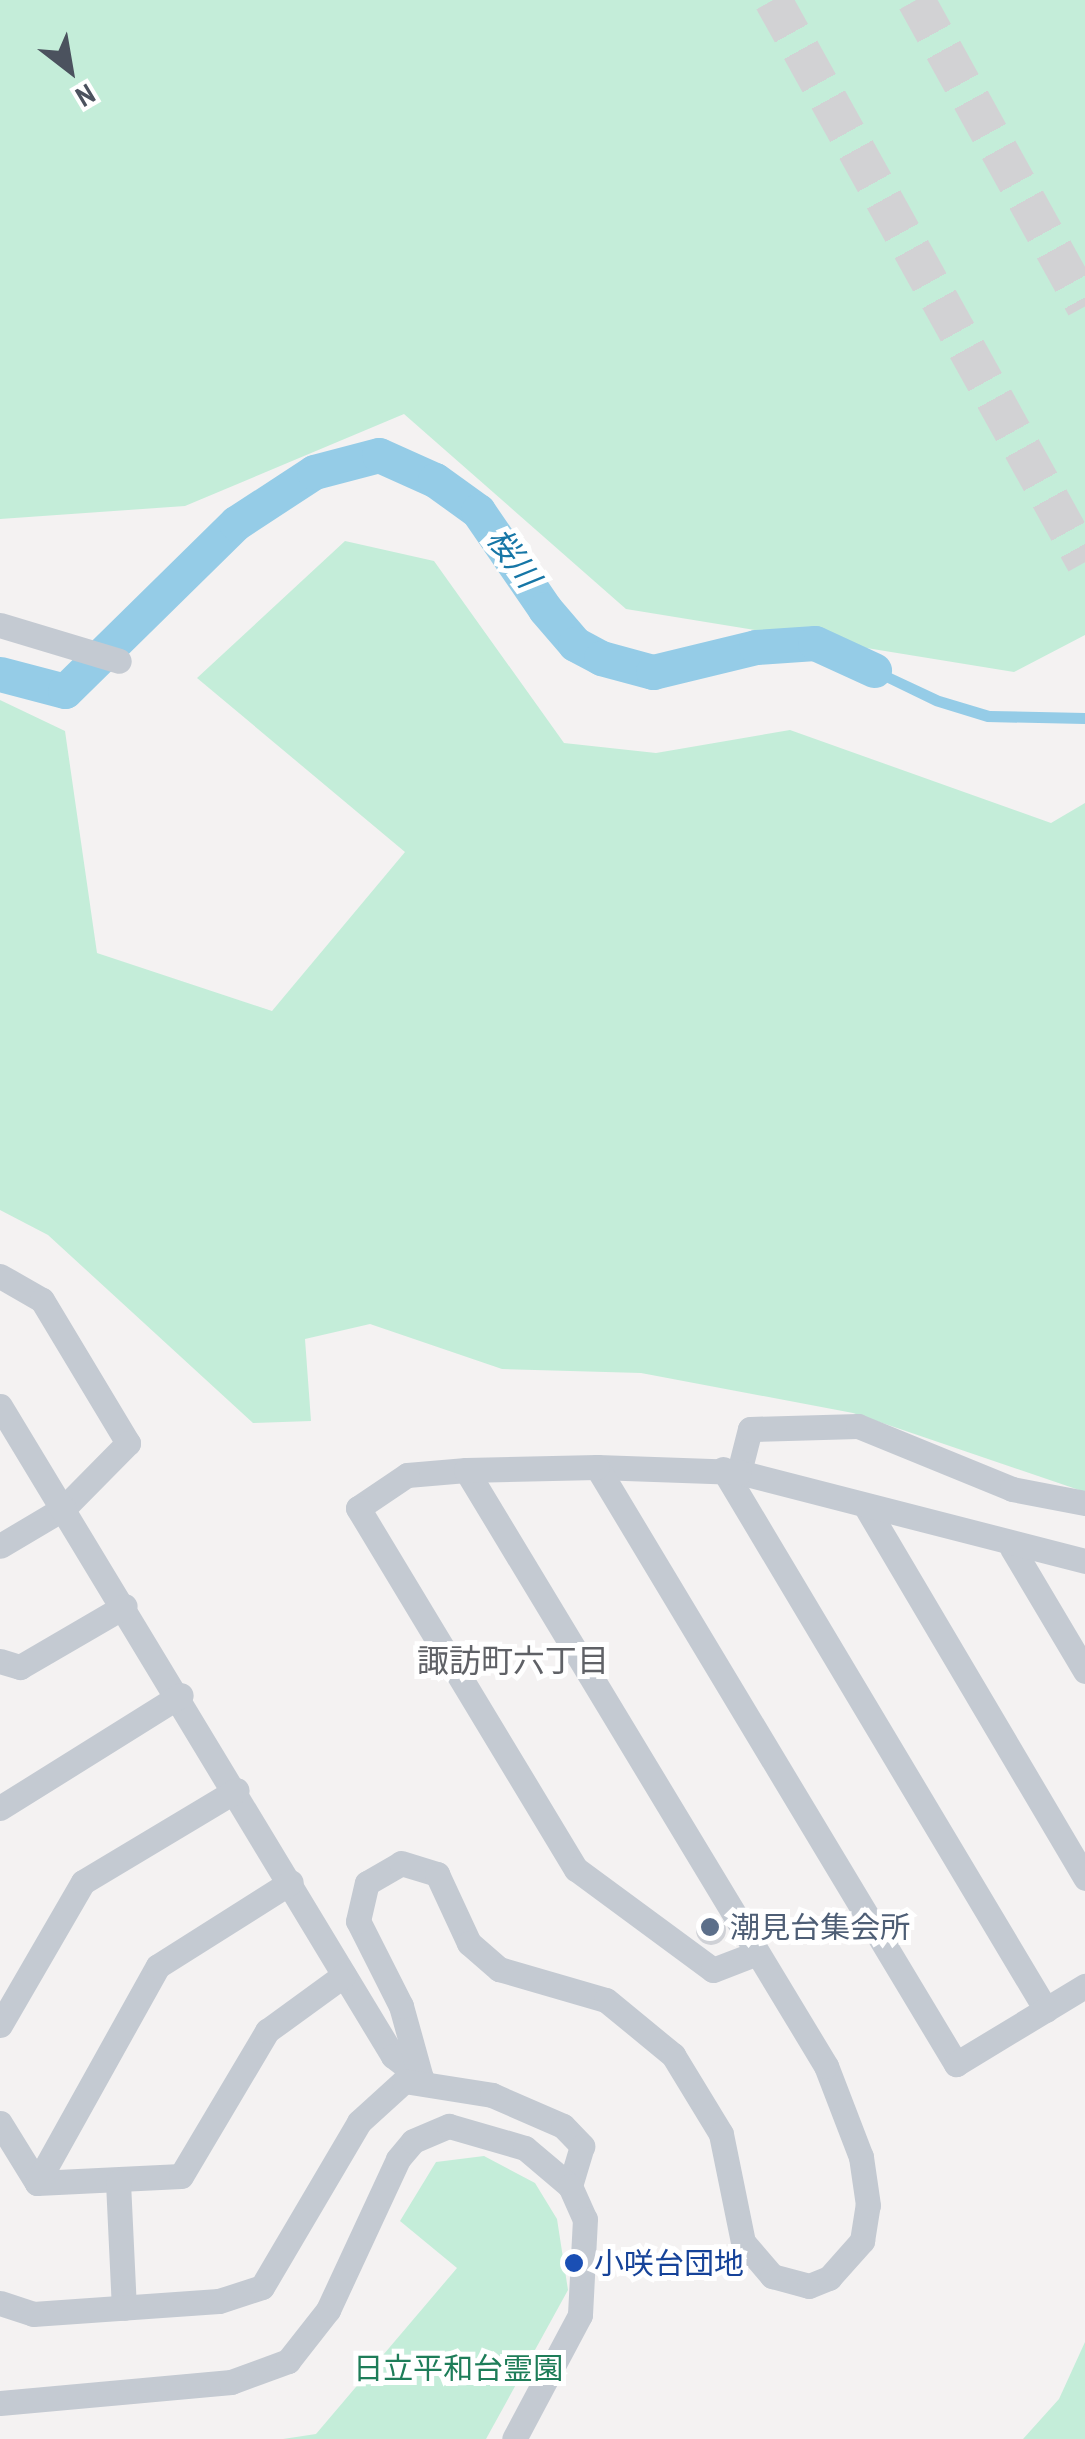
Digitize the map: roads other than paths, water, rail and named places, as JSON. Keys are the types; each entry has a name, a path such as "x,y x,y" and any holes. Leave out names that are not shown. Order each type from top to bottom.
{"street":[{"path":"0,624 119,661"},
{"path":"0,1276 42,1300 128,1443 64,1508 0,1546"},
{"path":"2,1415 181,1694 393,2056 420,2078 492,2095 563,2126 582,2146 570,2186"},
{"path":"731,1470 750,1429 858,1426 1012,1489 1085,1503"},
{"path":"597,1467 956,2064 1085,1986"},
{"path":"756,1953 713,1970 576,1870 358,1508 407,1475 597,1467 731,1470 1012,1548 1085,1561"},
{"path":"420,2078 401,2006 358,1920 367,1883 401,1863 438,1874 469,1943 499,1970 606,2000 673,2055 722,2134 744,2242 772,2276 809,2286 847,2265 862,2241 866,2189 845,2106 466,1470"},
{"path":"731,1470 1046,2010"},
{"path":"866,1507 1085,1878"},
{"path":"1012,1548 1085,1671"},
{"path":"6,1669 126,1606"},
{"path":"0,1808 181,1694"},
{"path":"0,2026 83,1882 237,1790"},
{"path":"36,2184 158,1966 291,1882"},
{"path":"36,2184 181,2176 267,2031 344,1975"},
{"path":"0,2303 32,2314 219,2301 262,2287 374,2102 420,2078"},
{"path":"0,2123 36,2184"},
{"path":"0,2403 230,2382 288,2361 328,2310 398,2158 431,2130 504,2138 570,2186 585,2219 588,2281 567,2350 514,2439"},
{"path":"118,2182 124,2308"}],"water":[{"path":"833,646 940,696 990,711 1085,713 1085,724 987,722 935,706 832,656"}],"waterway":[{"name":"桜川","path":"0,674 65,691 236,523 314,472 379,455 435,480 478,511 545,609 575,644 601,658 653,672 756,647 815,643 874,670"}],"tunnel":[{"path":"773,0 1085,562"},
{"path":"916,0 1085,306"}],"place":[{"name":"潮見台集会所","path":"710,1927"},
{"name":"小咲台団地","path":"574,2263"}],"district":[{"name":"諏訪町六丁目","path":"513,1661"}],"park label":[{"name":"日立平和台霊園","path":"458,2368"}]}
